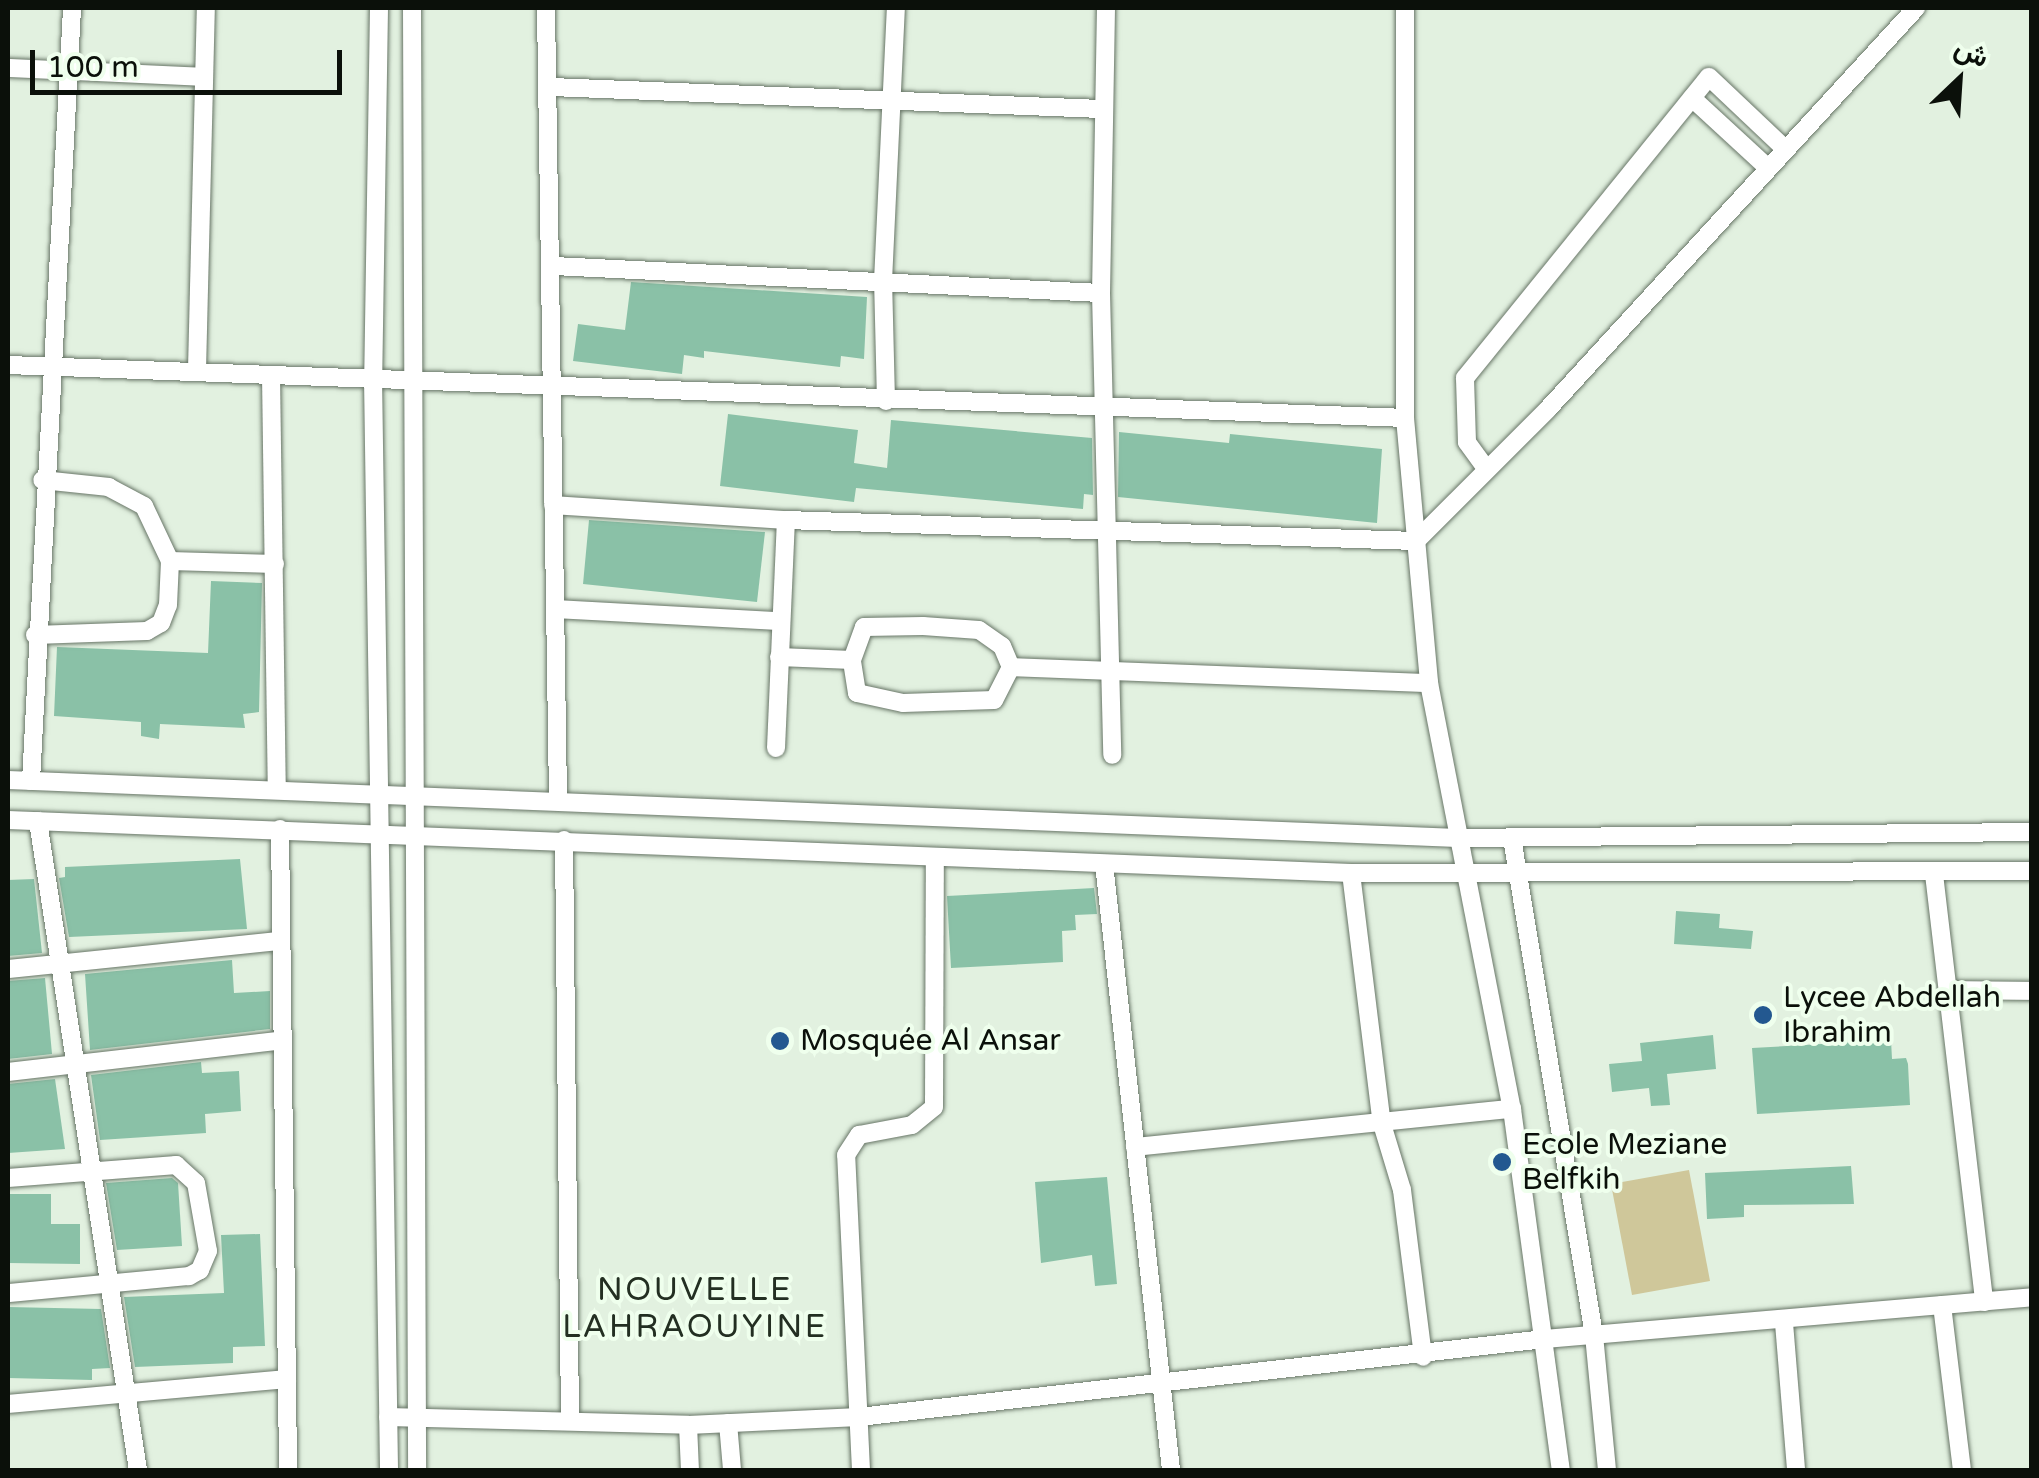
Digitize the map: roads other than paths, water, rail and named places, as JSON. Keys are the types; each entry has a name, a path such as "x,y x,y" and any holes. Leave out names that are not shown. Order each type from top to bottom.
{"street":[{"path":"31,781 42,480 72,8"},
{"path":"197,370 206,8"},
{"path":"378,8 374,378 389,1470"},
{"path":"412,8 410,377 420,796 418,1470"},
{"path":"546,8 552,87 554,266 550,382 558,800"},
{"path":"886,400 883,281 896,8"},
{"path":"1106,8 1100,109 1101,292 1112,754"},
{"path":"1405,8 1405,418 1429,683 1512,1109 1561,1470"},
{"path":"553,505 786,520 1106,526 1416,541 1485,467 1547,410 1783,147 1916,8"},
{"path":"8,68 204,77"},
{"path":"1485,467 1468,442 1465,378 1709,77 1783,147"},
{"path":"552,87 1100,109"},
{"path":"1692,98 1766,166"},
{"path":"554,266 1101,292"},
{"path":"8,366 550,382 886,400 1405,418"},
{"path":"271,375 276,788"},
{"path":"35,635 128,635 156,629 168,605 170,560 154,518 134,496 42,480"},
{"path":"776,748 786,520"},
{"path":"170,560 275,564"},
{"path":"556,609 779,622"},
{"path":"864,626 924,626 988,634 1010,666 988,703 902,703 860,696 852,660 864,626"},
{"path":"779,657 852,660"},
{"path":"1010,666 1110,667 1429,683"},
{"path":"8,780 1458,838 2032,832"},
{"path":"8,820 379,831 935,859 1351,873 2032,871"},
{"path":"38,821 122,1392 138,1470"},
{"path":"280,829 278,1041 288,1470"},
{"path":"1512,838 1521,873 1594,1335 1607,1470"},
{"path":"564,840 570,1421"},
{"path":"861,1470 846,1155 859,1135 912,1125 934,1107 935,859"},
{"path":"1104,864 1158,1386 1171,1470"},
{"path":"1351,873 1382,1124 1408,1226 1424,1356"},
{"path":"1934,874 1951,990 1984,1302"},
{"path":"8,968 277,941"},
{"path":"1951,990 2032,991"},
{"path":"8,1072 278,1041"},
{"path":"1135,1147 1512,1109"},
{"path":"8,1178 88,1170 182,1168 196,1183 208,1250 200,1270 189,1276 8,1293"},
{"path":"388,1417 688,1426 859,1417 1424,1356 1545,1339 1784,1323 2032,1297"},
{"path":"1942,1305 1962,1470"},
{"path":"1784,1323 1796,1470"},
{"path":"8,1404 286,1379"},
{"path":"728,1424 732,1470"},
{"path":"688,1426 690,1470"}],"place":[{"name":"Lycee Abdellah Ibrahim","path":"1763,1015"},
{"name":"Mosquée Al Ansar","path":"780,1041"},
{"name":"Ecole Meziane Belfkih","path":"1502,1162"}],"district":[{"name":"NOUVELLE LAHRAOUYINE","path":"695,1310"}]}
